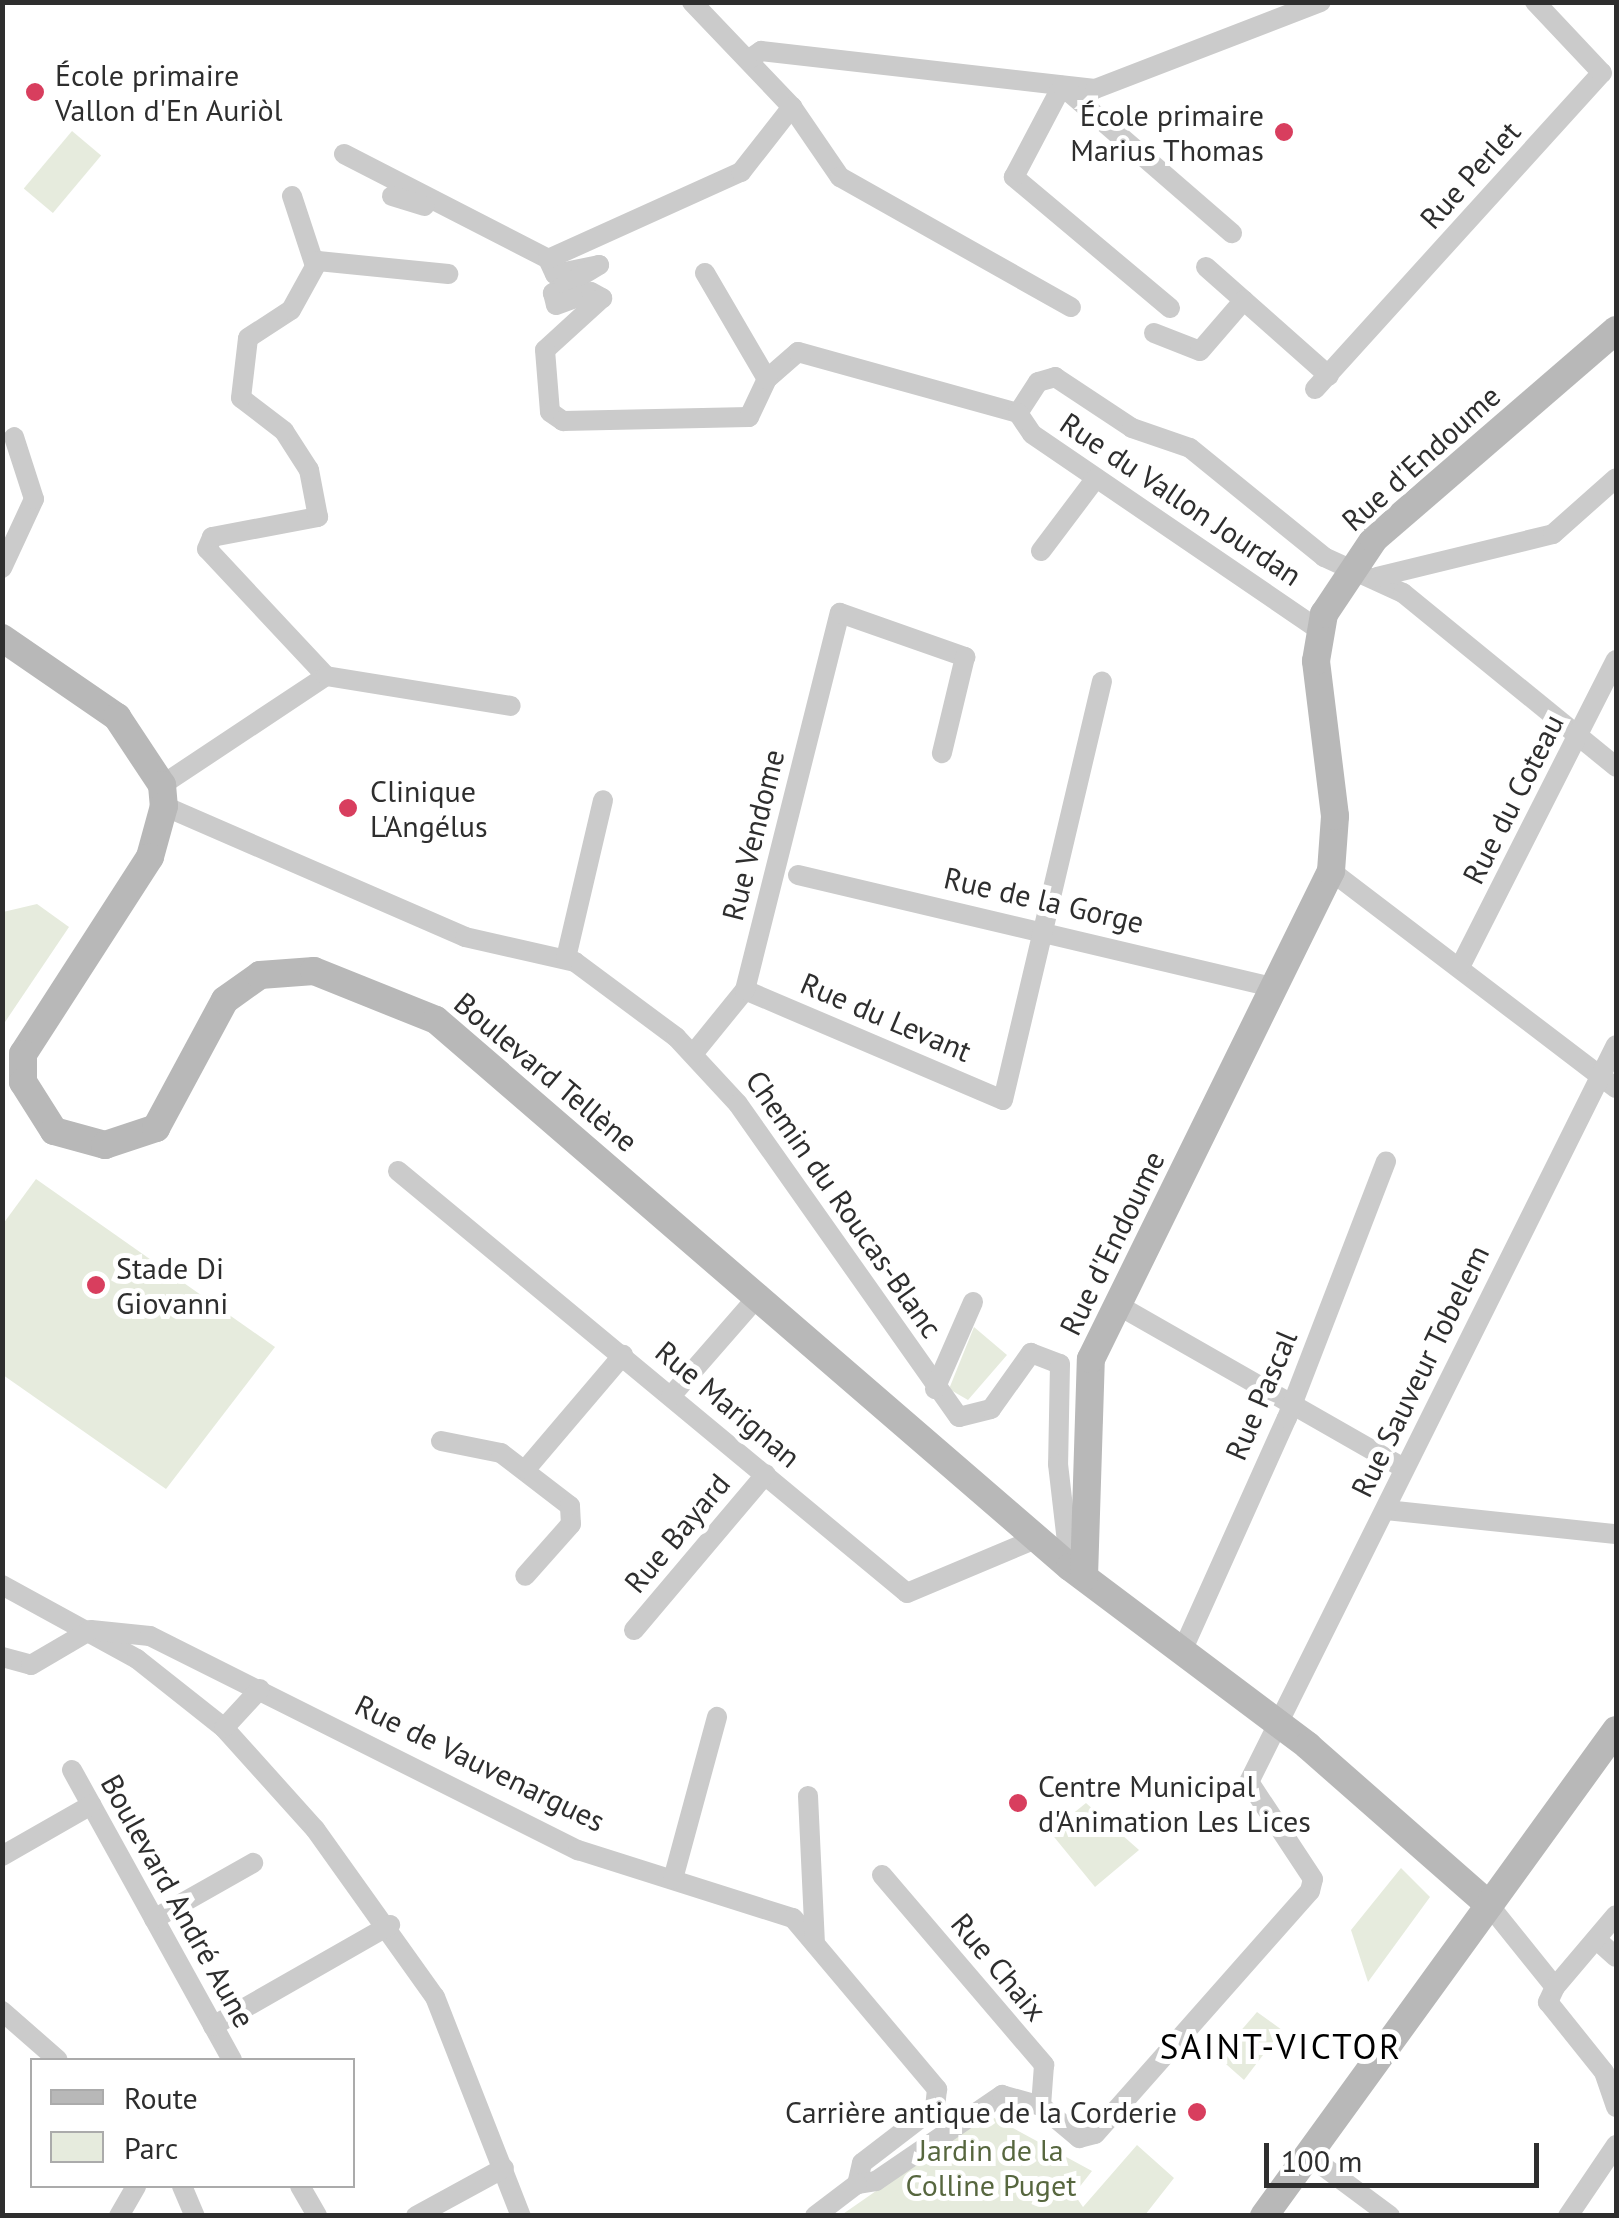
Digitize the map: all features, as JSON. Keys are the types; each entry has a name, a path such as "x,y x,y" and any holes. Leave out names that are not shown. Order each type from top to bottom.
{"street":[{"path":"692,2 792,107 840,176 1071,307"},
{"path":"748,60 761,50 1095,88 1321,2"},
{"name":"Rue Perlet","path":"1244,300 1322,382 1602,73 1535,2"},
{"path":"1062,86 1014,176 1170,308"},
{"path":"1062,86 1232,233"},
{"path":"548,260 741,172 792,107"},
{"path":"344,154 548,260 555,274 599,265 552,293 556,305 591,292 602,298 545,350 550,412 563,421 749,417 767,379 798,352 1018,413 1048,378 1132,428 1190,448 1290,534 1377,577 1616,767"},
{"path":"292,196 314,263 292,310 248,338 242,398 284,431 310,470 318,517 212,537 206,549 326,676 511,706"},
{"path":"392,196 456,210"},
{"path":"314,263 448,274"},
{"path":"1154,333 1200,351 1244,300 1206,267"},
{"path":"705,274 767,379"},
{"name":"Rue d'Endoume","path":"1077,1572 1091,1359 1330,871 1318,628 1350,567 1616,330"},
{"name":"Rue du Vallon Jourdan","path":"1018,413 1096,478 1318,628"},
{"path":"2,568 34,499 14,437"},
{"path":"1041,551 1096,478"},
{"path":"1377,577 1553,534 1616,478"},
{"name":"Rue Vendome","path":"692,1054 745,990 840,614 965,657 942,752"},
{"path":"2,638 116,717 163,796 326,676"},
{"name":"Rue du Coteau","path":"1461,965 1616,660"},
{"path":"1044,932 1102,682"},
{"name":"Chemin du Roucas-Blanc","path":"163,796 465,938 566,958 692,1054 738,1104 958,1417 972,1416 1000,1400 1022,1358 1060,1364 1058,1464 1077,1572"},
{"name":"Boulevard Tellène","path":"163,796 150,856 22,1054 23,1082 54,1131 104,1146 143,1138 177,1100 225,1000 260,975 314,971 436,1020 760,1294 1077,1572"},
{"path":"566,958 603,800"},
{"path":"1330,871 1461,965 1608,1082"},
{"name":"Rue de la Gorge","path":"798,875 1274,988"},
{"name":"Rue du Levant","path":"745,990 1003,1100 1044,932"},
{"name":"Rue Sauveur Tobelem","path":"1042,2106 1079,2138 1104,2127 1306,1895 1312,1879 1248,1789 1481,1311 1608,1082 1616,1045"},
{"name":"Rue Pascal","path":"1183,1650 1291,1403 1386,1161"},
{"name":"Rue Marignan","path":"398,1171 906,1593 1040,1537"},
{"path":"671,1396 760,1294"},
{"name":"Chemin du Roucas-Blanc","path":"935,1389 973,1302"},
{"path":"1116,1304 1402,1468"},
{"path":"526,1469 622,1355"},
{"path":"441,1441 501,1453 526,1469 574,1516 525,1576"},
{"name":"Rue Bayard","path":"634,1630 766,1474"},
{"path":"1386,1510 1616,1534"},
{"path":"1077,1572 1278,1724 1489,1905 1555,1987"},
{"path":"2,1585 91,1630 224,1728 390,1925 435,1997 521,2216"},
{"path":"2,1656 31,1665 91,1630"},
{"name":"Rue de Vauvenargues","path":"91,1630 150,1636 578,1850 780,1910 815,1944 938,2089 935,2107 862,2163 856,2184"},
{"path":"224,1728 260,1689"},
{"path":"673,1879 716,1717"},
{"path":"1264,2216 1616,1730"},
{"name":"Boulevard André Aune","path":"72,1770 231,2058"},
{"path":"808,1796 815,1944"},
{"path":"2,1856 91,1805"},
{"path":"154,1919 253,1864"},
{"name":"Rue Chaix","path":"882,1874 1044,2065 1042,2106"},
{"path":"1616,1915 1555,1987 1548,2002 1604,2072 1616,2107"},
{"path":"212,2026 390,1925"},
{"path":"1596,1940 1616,1957"},
{"path":"2,2010 56,2058"},
{"path":"815,2216 856,2184 876,2181 989,2099 1042,2106"},
{"path":"1568,2216 1616,2145"},
{"path":"1308,2156 1390,2216"},
{"path":"416,2216 504,2168"},
{"path":"119,2216 135,2188"},
{"path":"183,2188 195,2216"},
{"path":"301,2188 317,2216"}],"green space":[{"path":"72,131 101,155 53,213 24,188"},
{"path":"37,904 69,927 3,1025 3,912"},
{"name":"Stade Di Giovanni","path":"36,1179 275,1347 166,1489 3,1375 3,1224"},
{"path":"974,1327 1007,1355 968,1400 949,1389"},
{"path":"1086,1803 1139,1850 1095,1887 1050,1832"},
{"path":"1401,1868 1430,1897 1368,1982 1351,1930"},
{"path":"1257,2012 1282,2030 1244,2080 1218,2057"},
{"name":"Jardin de la Colline Puget","path":"987,2114 1092,2171 1074,2194 1083,2207 1137,2145 1174,2178 1145,2215 840,2216"}],"place":[{"name":"École primaire Vallon d'En Auriòl","path":"35,92"},
{"name":"École primaire Marius Thomas","path":"1284,132"},
{"name":"Clinique L'Angélus","path":"348,808"},
{"name":"Stade Di Giovanni","path":"96,1285"},
{"name":"Centre Municipal d'Animation Les Lices","path":"1018,1803"},
{"name":"Carrière antique de la Corderie","path":"1197,2112"}],"district":[{"name":"SAINT-VICTOR","path":"1281,2046"}]}
